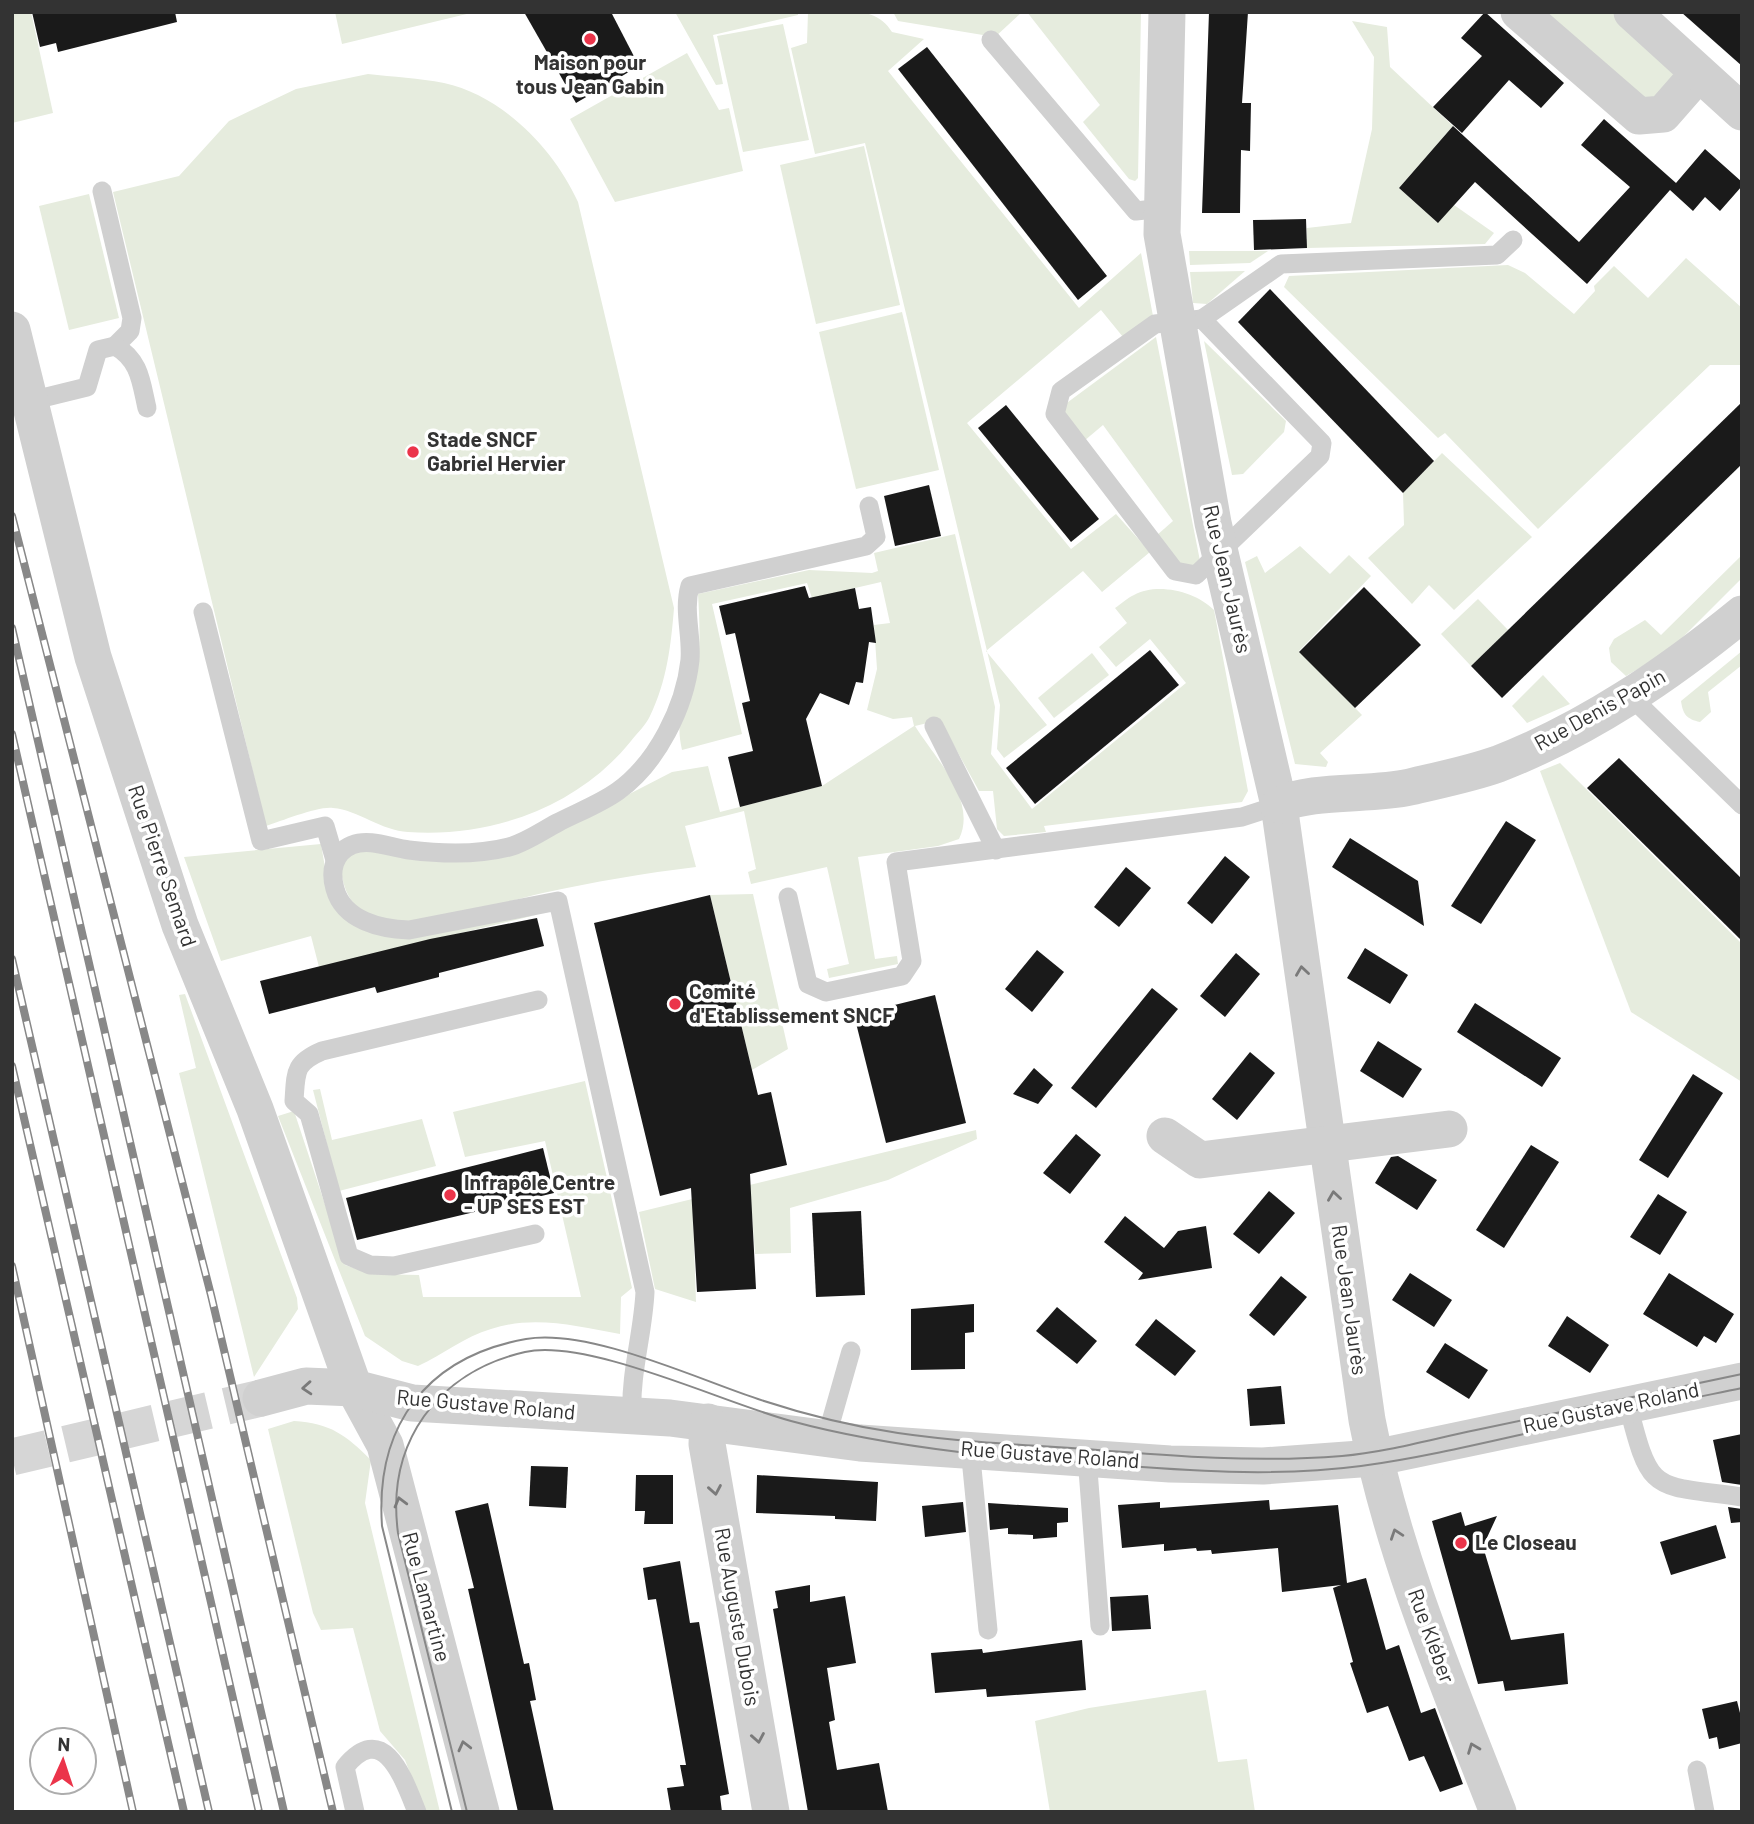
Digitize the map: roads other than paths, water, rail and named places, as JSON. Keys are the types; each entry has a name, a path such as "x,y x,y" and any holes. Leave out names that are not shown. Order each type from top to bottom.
{"street":[{"name":"Rue Jean Jaurès","path":"1167,12 1162,234 1189,320 1220,555 1279,805 1326,1143 1374,1458"},
{"path":"1520,12 1639,116 1663,114 1698,74"},
{"path":"1632,12 1742,112"},
{"name":"Rue Pierre Semard","path":"12,330 93,657 180,925 255,1109 354,1388"},
{"name":"Rue Denis Papin","path":"1279,805 1293,799 1367,794 1407,788 1496,764 1583,724 1678,667 1742,614"},
{"path":"1165,1136 1200,1160 1449,1129"},
{"name":"Rue Gustave Roland","path":"261,1398 306,1386 354,1388 412,1403 632,1415 708,1422 825,1439 1228,1466 1300,1465 1374,1458 1742,1381"},
{"name":"Rue Lamartine","path":"354,1388 385,1446 481,1812"},
{"name":"Rue Auguste Dubois","path":"708,1422 707,1444 771,1812"},
{"name":"Rue Kléber","path":"1374,1458 1381,1489 1433,1644 1498,1812"}],"lane":[{"path":"991,40 1136,211 1163,208"},
{"path":"30,401 87,387 98,350 115,346 130,331 132,318 102,191"},
{"path":"1189,320 1322,443 1320,456 1220,555 1196,575 1175,571 1055,414 1061,391 1155,324 1189,320 1281,264 1497,255 1513,240"},
{"path":"115,346 136,363 147,408"},
{"path":"632,1415 630,1383 643,1325 645,1292 558,901 409,929 378,927 360,920 335,892 332,870 341,852 353,844 369,842 410,850 458,853 511,847 618,791 645,764 665,735 681,700 690,659 686,600 691,586 866,547 876,537 869,506"},
{"path":"203,612 261,841 326,826 335,860"},
{"path":"1630,696 1742,805"},
{"path":"934,726 996,850"},
{"path":"788,897 808,984 826,992 902,976 912,961 895,862 1242,817 1279,805"},
{"path":"294,1101 296,1072 305,1058 322,1051 538,1000"},
{"path":"255,1109 294,1101"},
{"path":"294,1101 309,1114 349,1256 370,1265 394,1266 535,1234"},
{"path":"825,1439 851,1351"},
{"path":"1628,1405 1642,1460 1651,1476 1666,1485 1741,1499"},
{"path":"970,1448 988,1630"},
{"path":"1087,1457 1100,1626"},
{"path":"355,1812 345,1767 356,1753 372,1749 384,1752 398,1766 417,1812"},
{"path":"1697,1770 1706,1812"}],"tunnel":[{"path":"12,1457 261,1398"}],"tram line":[{"path":"452,1812 382,1526 382,1490 387,1457 398,1428 414,1402 435,1380 460,1362 491,1348 526,1339 580,1341 643,1357 792,1410 898,1433 992,1443 1246,1459 1310,1458 1376,1452 1742,1374"},
{"path":"467,1812 398,1533 396,1500 400,1470 410,1441 424,1416 443,1394 466,1376 494,1362 525,1352 552,1350 584,1354 656,1374 791,1421 874,1440 991,1455 1223,1472 1292,1472 1383,1463 1742,1388"}],"railway":[{"path":"12,516 211,1295 333,1812"},
{"path":"12,628 284,1812"},
{"path":"12,734 259,1812"},
{"path":"12,959 209,1812"},
{"path":"12,1066 184,1812"},
{"path":"12,1266 133,1812"}],"place":[{"name":"Maison pour tous Jean Gabin","path":"590,39"},
{"name":"Stade SNCF Gabriel Hervier","path":"413,452"},
{"name":"Comité d'Etablissement SNCF","path":"675,1004"},
{"name":"Infrapôle Centre - UP SES EST","path":"450,1195"},
{"name":"Le Closeau","path":"1461,1543"}]}
